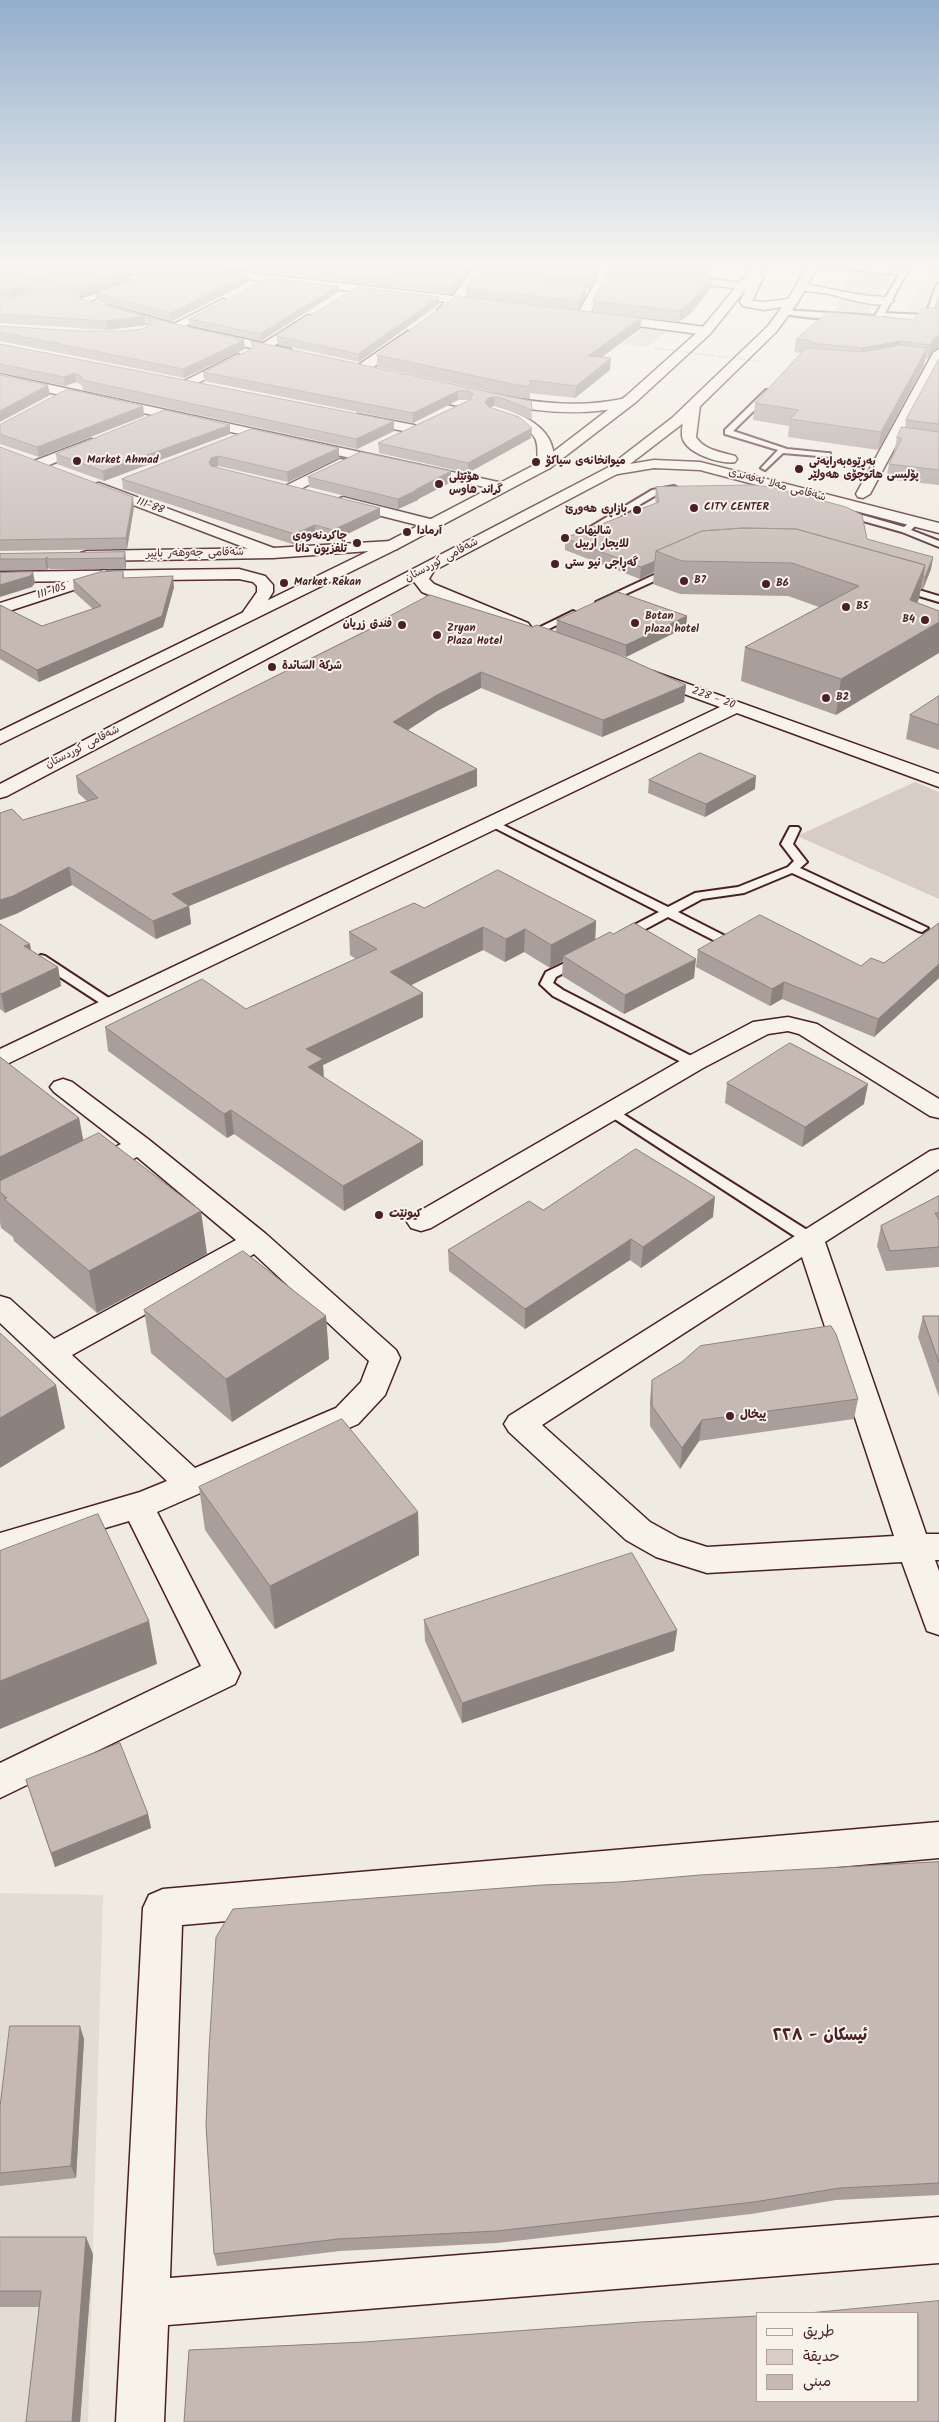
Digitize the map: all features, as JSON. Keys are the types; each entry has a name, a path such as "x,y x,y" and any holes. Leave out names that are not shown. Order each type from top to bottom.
{"main road":[{"path":"194,377 181,383 211,389"},
{"path":"362,377 369,383"},
{"path":"0,738 252,612 391,546 545,465 627,402 655,377"},
{"name":"شەقامی کوردستان","path":"4,788 612,471 670,427 722,377"},
{"path":"863,494 899,438 925,377"},
{"path":"0,378 503,487"},
{"path":"419,382 546,408 597,408 627,402"},
{"path":"50,402 84,383"},
{"path":"407,392 501,414 531,426 544,441 547,454 545,465"},
{"path":"447,413 496,399"},
{"name":"شەقامی مەلا ئەفەندی","path":"693,405 689,437 696,447 704,451 863,494 912,521 939,515"},
{"path":"138,424 166,413"},
{"path":"346,416 414,429"},
{"path":"290,489 430,421"},
{"path":"227,442 254,432"},
{"path":"57,471 29,461 102,438"},
{"name":"شەقامی مەلا ئەفەندی","path":"612,471 654,464 700,466 939,528"},
{"name":"111-88","path":"84,482 273,552"},
{"path":"103,489 120,482"},
{"path":"272,484 309,494"},
{"path":"328,498 433,524"},
{"name":"شەقامی جەوهەر باپیر","path":"68,556 273,552 391,546"},
{"path":"427,569 420,576 421,582 436,592 553,639"},
{"name":"111-105","path":"0,609 104,575"},
{"name":"شەقامی جەوهەر باپیر","path":"0,577 246,575 259,579 266,588 252,612"},
{"name":"228 - 20","path":"635,670 939,781"},
{"path":"0,1058 735,707"},
{"path":"421,1222 694,1062 762,1027 788,1024 808,1029 939,1110"},
{"path":"0,1546 137,1505 191,1484 347,1416 374,1387 385,1358 256,1241 139,1145 63,1087"},
{"path":"70,1181 139,1145"},
{"path":"926,1548 707,1560 668,1548 638,1531 520,1424 939,1156"},
{"path":"810,1239 926,1548 939,1621"},
{"path":"50,1354 256,1241"},
{"path":"0,1306 191,1484"},
{"path":"0,1781 222,1673 137,1505"},
{"path":"140,2422 163,1908 939,1840"},
{"path":"146,2303 939,2240"}],"lane":[{"path":"779,382 728,432 780,447 784,451 827,455"},
{"path":"765,468 784,451"},
{"path":"581,535 655,492 682,488"},
{"path":"770,494 912,521 939,544"},
{"path":"534,632 679,566"},
{"path":"893,586 939,599"},
{"path":"491,822 666,913 729,943"},
{"path":"608,944 699,896 740,890 792,869 801,862 787,844 794,829"},
{"path":"792,869 922,928"},
{"path":"32,953 111,1004"},
{"path":"592,953 551,975 546,984 558,993 694,1062"},
{"path":"612,1111 810,1239"}],"shaded area":[{"path":"0,1893 103,1895 88,2422 0,2422"}],"green space":[{"path":"915,782 939,792 939,899 797,836"}],"building":[{"path":"0,377 10,377 48,385 0,411"},
{"path":"82,377 169,377 394,421 356,439 82,380"},
{"path":"229,377 419,377 531,401 532,410 495,397 488,398 485,403 489,407 519,417 532,428 468,463 378,443 470,400 473,394 469,391 458,391 413,413"},
{"path":"480,377 587,377 576,386 530,380 530,387"},
{"path":"779,377 911,377 881,432 790,419 799,410 755,403"},
{"path":"929,377 939,377 939,424 906,420"},
{"path":"68,389 143,406 37,447 0,434 0,425"},
{"path":"165,410 230,425 103,471 56,454"},
{"path":"902,427 939,432 939,470 889,464 902,438 897,438"},
{"path":"252,429 339,448 287,472 218,456 211,458 209,463 211,466 380,508 333,530 315,525 294,534 122,479"},
{"path":"0,447 133,497 126,538 0,540"},
{"path":"361,452 451,471 398,499 308,477"},
{"path":"752,485 772,487 846,507 862,515 867,539 933,557 925,577 923,577 925,565 796,529 744,528 702,531 656,551 655,561 641,567 565,538 659,502 656,487"},
{"path":"744,528 796,529 925,565 910,600 939,611 939,622 841,679 745,647 859,586 792,563 682,561 656,551 702,531"},
{"path":"125,552 124,558 49,559 47,557 45,559 0,559 0,554"},
{"path":"123,571 123,578 173,576 162,616 37,670 0,649 0,605 42,626 101,606 73,580 100,572"},
{"path":"33,572 30,576 0,585 0,573"},
{"path":"618,592 687,616 626,645 557,620"},
{"path":"430,595 532,627 537,625 617,654 686,685 603,720 481,672 437,695 393,722 477,769 172,894 189,906 153,921 69,867 13,896 0,900 0,813 12,809 23,820 98,798 76,776 380,624 377,623"},
{"path":"939,696 939,725 910,715"},
{"path":"700,753 756,776 706,804 649,780"},
{"path":"498,870 596,921 551,945 525,929 506,939 483,927 390,972 423,993 306,1049 323,1059 308,1067 423,1141 343,1186 231,1110 224,1114 105,1027 202,979 246,1009 377,949 349,932 414,903 424,908"},
{"path":"760,915 861,966 871,958 884,963 939,923 939,964 878,1019 784,982 772,989 698,950"},
{"path":"634,923 696,959 625,995 563,956 610,932 613,934"},
{"path":"0,924 30,944 24,946 58,967 1,994"},
{"path":"790,1043 868,1084 805,1127 727,1083"},
{"path":"0,1057 79,1118 0,1157"},
{"path":"99,1133 201,1211 89,1271 4,1199 7,1198 0,1192 0,1181"},
{"path":"636,1149 715,1197 643,1247 631,1239 525,1309 448,1250 529,1201 543,1210"},
{"path":"939,1196 939,1213 935,1213 939,1220 939,1247 890,1251 881,1226"},
{"path":"243,1251 326,1316 226,1379 144,1310"},
{"path":"923,1316 939,1316 939,1362"},
{"path":"831,1326 836,1334 858,1399 702,1420 682,1448 652,1406 652,1380 682,1362 700,1346"},
{"path":"0,1333 56,1385 0,1418"},
{"path":"342,1419 418,1512 270,1586 199,1487"},
{"path":"98,1514 149,1621 0,1681 0,1551"},
{"path":"632,1553 677,1630 462,1703 424,1620"},
{"path":"120,1743 148,1814 51,1853 26,1780"},
{"path":"939,1862 939,2183 840,2188 754,2202 497,2231 338,2239 214,2254 206,2125 209,2050 216,1937 233,1909 542,1885"},
{"path":"10,2026 80,2026 71,2166 0,2173 0,2107"},
{"path":"0,2237 86,2237 72,2422 26,2422 41,2291 0,2291"},
{"path":"939,2301 939,2422 184,2422 189,2350 364,2342 640,2322 756,2316 756,2402 919,2402 919,2312 820,2312"}],"place":[{"name":"Market Ahmad","path":"77,461"},
{"name":"میوانخانەی سیاکۆ","path":"536,462"},
{"name":"بەڕێوەبەرایەتی پۆلیسی هاتوچۆی هەولێر","path":"799,469"},
{"name":"هۆتێلی گراند هاوس","path":"439,484"},
{"name":"CITY CENTER","path":"694,508"},
{"name":"بازاڕی هەورێ","path":"637,510"},
{"name":"آرمادا","path":"407,532"},
{"name":"شاليهات للايجار اربيل","path":"565,538"},
{"name":"چاکردنەوەی تلفزيون دانا","path":"357,543"},
{"name":"گەڕاجی نیو ستی","path":"555,564"},
{"name":"B7","path":"684,581"},
{"name":"Market Rekan","path":"284,583"},
{"name":"B6","path":"766,584"},
{"name":"B5","path":"846,607"},
{"name":"B4","path":"925,620"},
{"name":"Botan plaza hotel","path":"635,623"},
{"name":"فندق زريان","path":"402,625"},
{"name":"Zryan Plaza Hotel","path":"437,635"},
{"name":"شركة السائدة","path":"272,667"},
{"name":"B2","path":"826,698"},
{"name":"کیونێت","path":"379,1215"},
{"name":"پيخال","path":"730,1416"}],"district":[{"name":"ئیسکان - ٢٢٨","path":"820,2037"}]}
